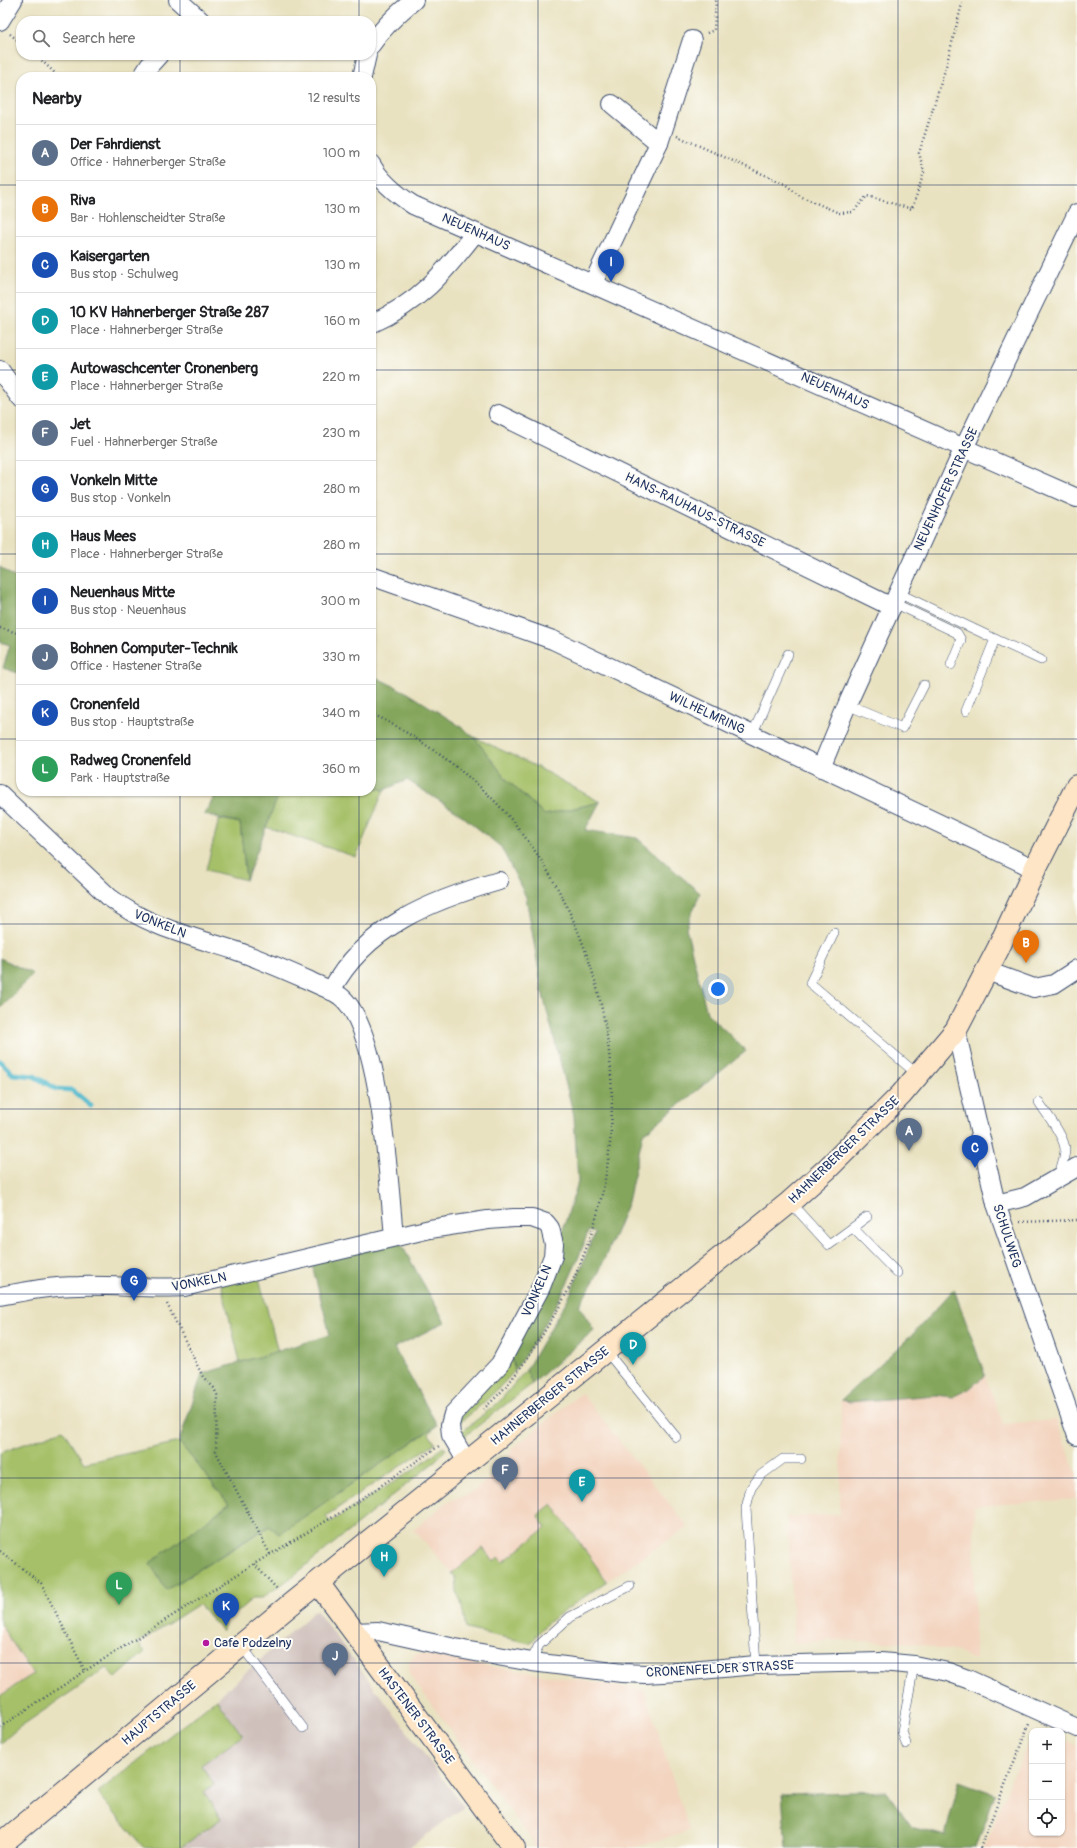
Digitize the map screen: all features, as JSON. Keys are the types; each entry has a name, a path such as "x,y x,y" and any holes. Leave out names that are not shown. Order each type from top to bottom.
{"main road":[{"name":"HAHNERBERGER STRASSE","path":"318,1582 790,1202 827,1170 859,1138 900,1095 956,1030 1077,786"},
{"name":"HAUPTSTRASSE","path":"0,1845 318,1582"},
{"name":"HASTENER STRASSE","path":"318,1582 353,1632 514,1848"}],"street":[{"path":"0,20 13,0"},
{"path":"178,0 196,16"},
{"path":"376,38 396,15 414,0"},
{"path":"593,283 661,136 692,40"},
{"path":"145,72 154,60"},
{"path":"363,72 366,60"},
{"path":"612,104 661,136"},
{"name":"NEUENHAUS","path":"376,172 380,178 413,205 593,283 1077,498"},
{"name":"NEUENHOFER STRASSE","path":"822,768 847,705 964,448 1077,214"},
{"path":"376,321 420,295 440,276 475,233"},
{"path":"0,370 16,391"},
{"name":"HANS-RAUHAUS-STRASSE","path":"498,414 895,601"},
{"name":"WILHELMRING","path":"376,578 553,640 1035,869"},
{"name":"VONKELN","path":"0,794 20,811 109,897 122,907 151,923 246,954 340,996 351,1009 367,1047 382,1111 394,1237"},
{"path":"331,991 338,977 355,956 374,939 407,915 461,892 499,881"},
{"path":"986,971 1034,988 1054,984 1077,969"},
{"name":"SCHULWEG","path":"956,1030 996,1204 1077,1436"},
{"path":"996,1204 1025,1197 1057,1180 1077,1167"},
{"name":"VONKELN","path":"0,1296 49,1288 80,1286 160,1289 184,1287 430,1229 488,1220 514,1218 541,1220 550,1228 554,1244 553,1256 541,1287 500,1364 453,1414 450,1425 451,1435"},
{"path":"451,1435 467,1462"},
{"name":"CRONENFELDER STRASSE","path":"353,1632 378,1631 464,1650 531,1661 622,1673 645,1674 756,1665 881,1662 914,1665 948,1672 970,1680 1077,1728"}],"lane":[{"path":"895,601 995,639 1041,660"},
{"path":"895,601 957,633 961,640 951,665"},
{"path":"966,711 995,639"},
{"path":"752,735 788,654"},
{"path":"847,705 902,728 924,685"},
{"path":"834,933 810,983 917,1074"},
{"path":"1038,1102 1062,1138 1065,1148 1064,1158 1057,1180"},
{"path":"790,1202 829,1245 867,1217"},
{"path":"853,1228 897,1273"},
{"path":"606,1351 676,1437"},
{"path":"756,1665 746,1508 751,1488 761,1475 783,1459 802,1459"},
{"path":"531,1661 539,1645 570,1617 630,1586"},
{"path":"241,1645 303,1728"},
{"path":"906,1744 902,1731 914,1665"}],"path":[{"path":"692,40 714,30 716,0"},
{"path":"661,136 785,184 800,196 839,213 853,212 867,196 912,209 924,172 919,153 945,70 963,0"},
{"path":"41,60 54,72"},
{"path":"0,628 16,633"},
{"path":"376,716 423,742 455,766 514,824 539,859 561,896 579,933 599,992 607,1033 612,1077 612,1133 606,1170 590,1240 563,1301 521,1369 478,1414"},
{"path":"1002,1222 1077,1220"},
{"path":"160,1289 202,1377 214,1388 217,1395 216,1452 270,1554"},
{"path":"0,1727 85,1671 254,1564 348,1508 424,1457 451,1435"},
{"path":"0,1551 42,1583 85,1671"},
{"path":"254,1564 291,1604"},
{"path":"980,1848 1034,1710"}],"shaded area":[{"path":"985,1375 1003,1424 1056,1420 1077,1476 1077,1499 974,1506 975,1660 957,1652 914,1643 838,1640 794,1643 787,1517 840,1514 841,1400 850,1402 936,1395 952,1397 969,1389"},
{"path":"581,1393 688,1527 607,1581 552,1504 546,1528 503,1562 493,1561 483,1548 452,1573 414,1530 447,1502 474,1491 503,1467 513,1448"},
{"path":"316,1610 464,1807 409,1848 180,1848 221,1819 204,1792 201,1765 243,1736 216,1699"},
{"path":"0,1624 33,1674 0,1696"},
{"path":"416,1654 644,1689 689,1830 634,1848 534,1848 532,1845 534,1843 409,1674 409,1662"},
{"path":"1068,1741 1077,1745 1077,1848 985,1848 1002,1801 1029,1742 1029,1836 1065,1836 1065,1747"}],"green space":[{"path":"0,567 16,578 16,672 3,668 10,645 0,642"},
{"path":"376,677 408,693 457,724 474,737 507,780 545,815 600,802 585,830 637,838 700,893 686,928 707,1013 746,1051 643,1134 628,1202 599,1272 579,1306 594,1330 532,1384 526,1370 570,1295 595,1233 588,1231 582,1250 566,1286 537,1337 515,1370 511,1357 559,1242 578,1182 574,1116 543,995 526,897 501,847 460,814 407,780 384,790 376,788"},
{"path":"474,737 537,767 600,802 545,815 507,780"},
{"path":"376,788 384,790 356,857 266,827 278,796 376,796"},
{"path":"215,796 278,796 246,880 240,823 204,814"},
{"path":"219,819 240,823 246,880 206,870"},
{"path":"0,958 33,974 0,1009"},
{"path":"400,1242 445,1322 394,1348 437,1425 279,1534 269,1526 166,1590 150,1563 229,1504 179,1442 202,1374 330,1335 311,1261"},
{"path":"258,1274 278,1352 240,1362 221,1283"},
{"path":"954,1289 985,1375 969,1389 952,1397 936,1395 850,1402 841,1400 914,1333"},
{"path":"511,1357 515,1370 502,1385 458,1424 461,1413"},
{"path":"526,1370 532,1384 461,1439 459,1434 498,1403"},
{"path":"437,1425 429,1434 435,1443 326,1516 330,1522 413,1470 443,1447 446,1449 432,1464 292,1577 262,1598 253,1598 226,1621 222,1631 199,1604 138,1643 145,1652 116,1678 106,1668 17,1729 0,1744 0,1696 33,1674 0,1624 0,1453 63,1430 84,1463 179,1442 229,1504 150,1563 166,1590 270,1526 279,1534"},
{"path":"552,1504 607,1581 547,1623 530,1643 466,1629 461,1602 457,1593 456,1578 452,1573 483,1548 493,1561 499,1557 503,1562 546,1528 538,1517 539,1514"},
{"path":"216,1699 243,1736 201,1765 214,1784 204,1792 221,1819 180,1848 144,1848 97,1793"},
{"path":"959,1781 995,1794 976,1848 786,1848 782,1794 886,1791 912,1827 945,1836"}],"waterway":[{"path":"0,1061 13,1074 34,1076 56,1089 72,1090 91,1106"}],"place":[{"name":"Neuenhaus Mitte","path":"611,282"},
{"name":"Riva","path":"1026,963"},
{"name":"Der Fahrdienst","path":"909,1151"},
{"name":"Kaisergarten","path":"975,1168"},
{"name":"Vonkeln Mitte","path":"134,1301"},
{"name":"10 KV Hahnerberger Straße 287","path":"633,1365"},
{"name":"Jet","path":"505,1490"},
{"name":"Autowaschcenter Cronenberg","path":"582,1502"},
{"name":"Haus Mees","path":"384,1577"},
{"name":"Radweg Cronenfeld","path":"119,1605"},
{"name":"Cronenfeld","path":"226,1626"},
{"name":"Cafe Podzelny","path":"206,1643"},
{"name":"Bohnen Computer-Technik","path":"335,1676"}]}
